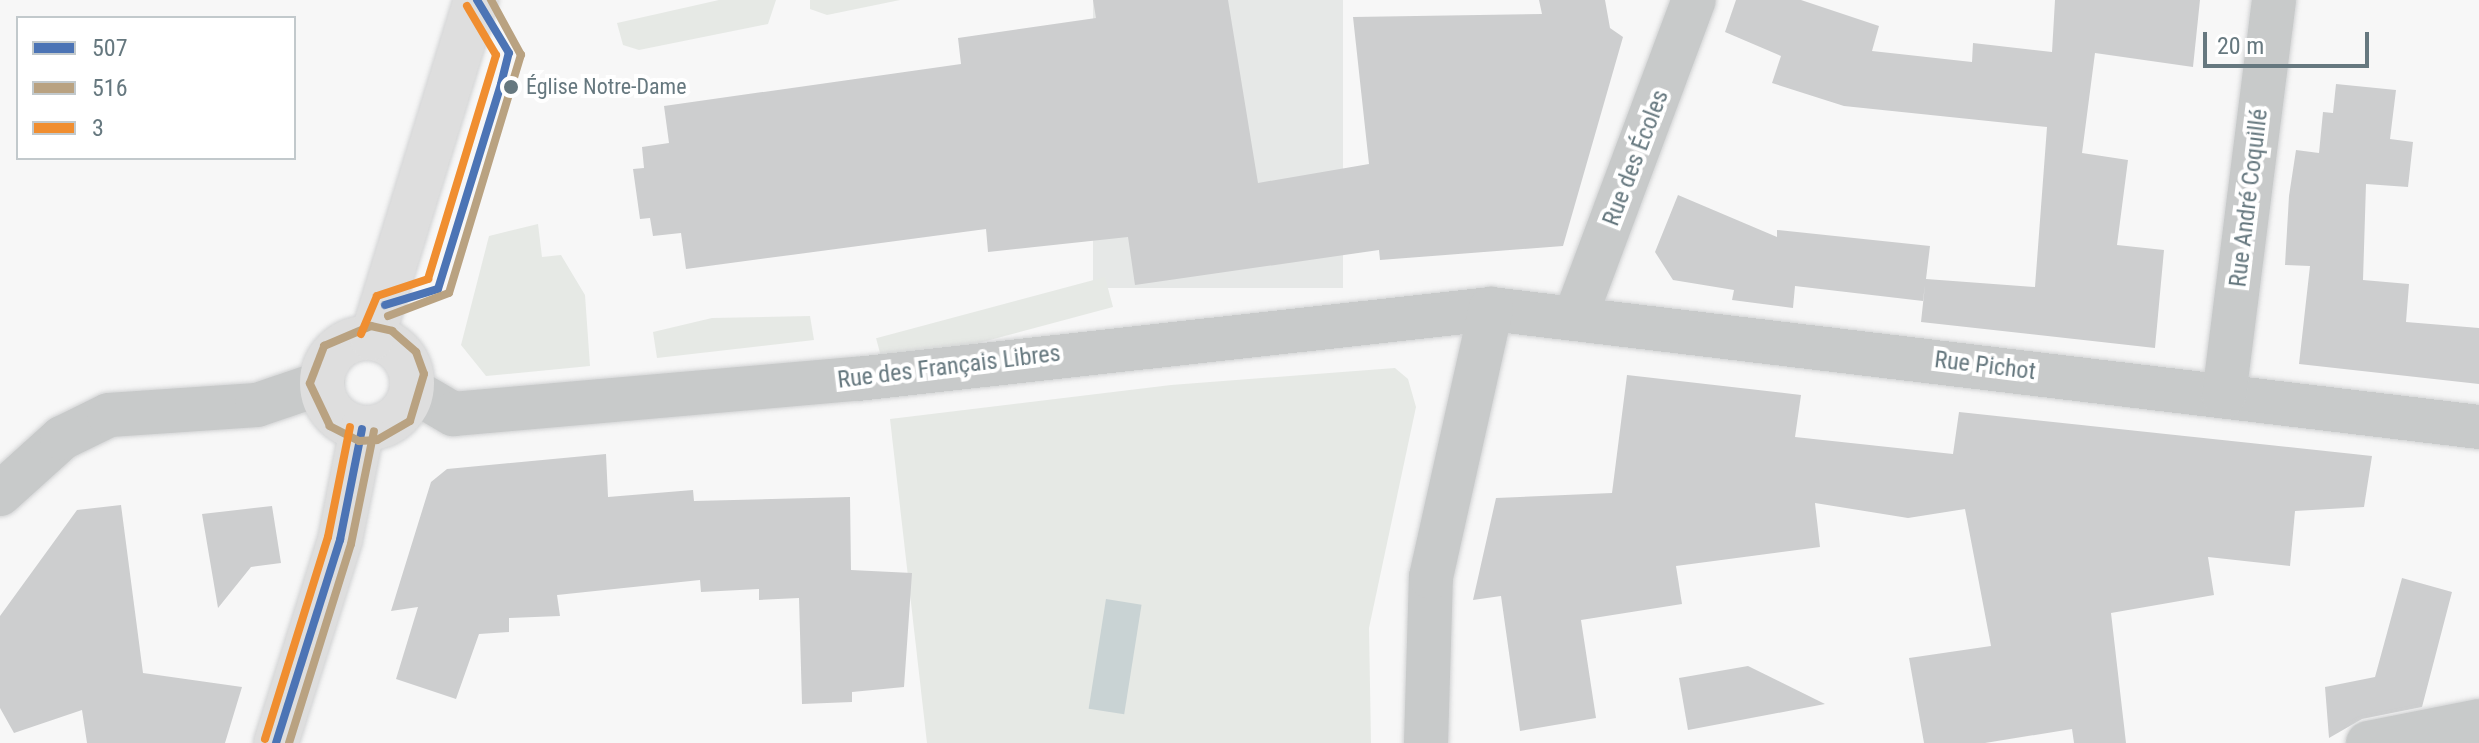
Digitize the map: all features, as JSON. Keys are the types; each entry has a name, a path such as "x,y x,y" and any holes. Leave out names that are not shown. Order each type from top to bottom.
{"main road":[{"path":"379,322 408,361 412,390 389,424 362,429 329,408 322,383 332,355 379,322 476,0"},
{"path":"276,743 340,540 362,429"}],"street":[{"name":"Rue des Écoles","path":"1576,315 1694,0"},
{"name":"Rue André Coquillé","path":"2224,396 2274,0"},
{"name":"Rue Pichot","path":"1491,309 1576,315 2479,427"},
{"name":"Rue des Français Libres","path":"412,390 453,414 857,379 1491,309"},
{"path":"1426,743 1431,577 1491,309"},
{"path":"0,494 62,438 109,415 257,405 322,383"},
{"path":"2368,743 2479,721"}],"shaded area":[{"path":"719,0 776,0 768,24 639,50 623,45 617,23"},
{"path":"810,0 900,0 827,15 810,9"},
{"path":"1093,0 1343,0 1343,288 1093,288"},
{"path":"538,224 542,257 561,255 585,295 590,366 486,376 461,345 489,236"},
{"path":"1105,277 1113,307 884,368 876,338"},
{"path":"810,316 814,340 657,358 653,332 712,318"},
{"path":"1395,368 1408,379 1416,407 1369,628 1371,743 927,743 890,419 1171,385"},
{"path":"1106,599 1142,605 1124,714 1089,709"}],"building":[{"path":"1093,0 1228,0 1258,183 1369,164 1353,17 1542,14 1539,0 1605,0 1610,28 1623,37 1563,246 1380,260 1379,250 1135,285 1128,237 988,252 986,229 686,269 681,233 653,236 650,218 640,219 633,169 644,168 642,147 669,143 664,106 961,64 958,38 1096,18"},
{"path":"1736,0 1801,0 1879,26 1872,51 1972,62 1973,43 2052,52 2055,0 2200,0 2193,67 2095,53 2082,153 2128,160 2117,245 2164,250 2155,348 1921,322 1925,285 1923,301 1795,286 1793,308 1732,300 1734,290 1673,280 1655,252 1678,195 1777,237 1777,230 1930,246 1926,279 2035,287 2047,127 1844,106 1772,83 1781,56 1725,32"},
{"path":"2336,84 2396,90 2390,139 2413,142 2408,187 2366,184 2363,280 2409,284 2406,322 2479,328 2479,384 2299,364 2310,266 2285,265 2289,196 2296,150 2319,153 2323,112 2333,113"},
{"path":"1627,375 1801,395 1795,437 1953,454 1959,412 2372,456 2364,507 2295,511 2290,566 2208,557 2214,595 2111,613 2126,743 2074,743 2072,729 1985,743 1924,743 1909,658 1991,646 1965,509 1908,518 1815,503 1820,547 1676,566 1682,604 1581,620 1596,718 1520,731 1501,596 1473,600 1496,498 1612,493"},
{"path":"606,454 608,497 693,490 694,501 850,497 851,570 912,573 904,687 852,692 852,702 802,704 799,598 759,600 759,589 701,592 700,580 557,595 560,616 509,618 509,632 479,634 456,699 396,679 418,607 391,611 431,482 447,469"},
{"path":"121,505 143,673 242,687 225,743 87,743 82,710 14,733 0,708 0,616 77,510"},
{"path":"272,506 281,563 251,567 218,608 202,514"},
{"path":"2402,578 2452,592 2422,707 2362,719 2329,738 2325,687 2375,677"},
{"path":"1748,666 1825,704 1688,730 1679,678"}],"transit line":[{"name":"507","path":"385,305 438,289 501,84 509,53 477,0"},
{"name":"516","path":"388,316 449,293 521,55 491,0"},
{"name":"3","path":"361,334 377,296 428,279 496,55 467,6"},
{"name":"516","path":"310,383 324,346 371,326 392,331 416,352 424,374 410,421 377,440 359,441 330,426 310,384"},
{"name":"3","path":"265,739 328,537 350,427"},
{"name":"507","path":"276,743 340,540 362,429"},
{"name":"516","path":"289,743 351,544 374,431"}],"place":[{"name":"Église Notre-Dame","path":"511,87"}]}
